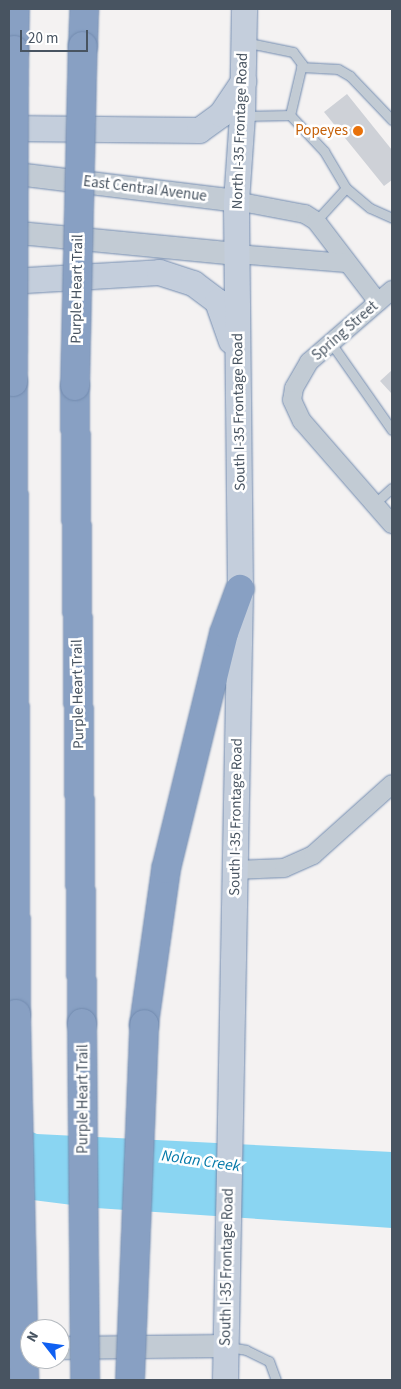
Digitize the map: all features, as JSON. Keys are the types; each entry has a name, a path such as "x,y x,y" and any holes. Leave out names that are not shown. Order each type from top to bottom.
{"highway":[{"path":"16,9 14,50 13,382 16,1014 22,1380"},
{"name":"Purple Heart Trail","path":"84,9 75,386 85,1380"},
{"path":"130,1380 144,1024 166,869 224,633 240,589"},
{"path":"9,1302 22,1380"}],"main road":[{"name":"North I-35 Frontage Road","path":"236,254 236,200 242,116 244,9"},
{"path":"9,128 200,130 221,114 243,81"},
{"name":"South I-35 Frontage Road","path":"225,1380 229,1070 240,589 240,413 236,254"},
{"path":"9,281 159,272 193,283 217,301 230,330 240,413"}],"street":[{"name":"East Central Avenue","path":"9,173 236,200 306,214 316,222 378,302"},
{"path":"9,232 346,263"},
{"name":"Spring Street","path":"374,504 302,421 292,400 300,375 309,362 392,290"},
{"path":"374,504 392,524"},
{"path":"235,870 284,868 306,858 392,784"},
{"path":"70,1348 226,1346"}],"lane":[{"path":"244,42 294,52 301,67 290,115"},
{"path":"301,67 338,69 350,76 392,120"},
{"path":"242,116 290,115 324,151 346,188 370,208 392,218"},
{"path":"316,222 346,188"},
{"path":"331,342 392,430"},
{"path":"374,504 392,488"},
{"path":"226,1346 246,1350 269,1361 276,1380"}],"water":[{"name":"Nolan Creek","path":"9,1122 37,1134 392,1152 392,1228 96,1208 9,1197"}],"building":[{"name":"Popeyes","path":"347,94 392,150 392,180 384,186 324,112"},
{"path":"392,370 392,394 380,381"}],"place":[{"name":"Popeyes","path":"358,131"}]}
